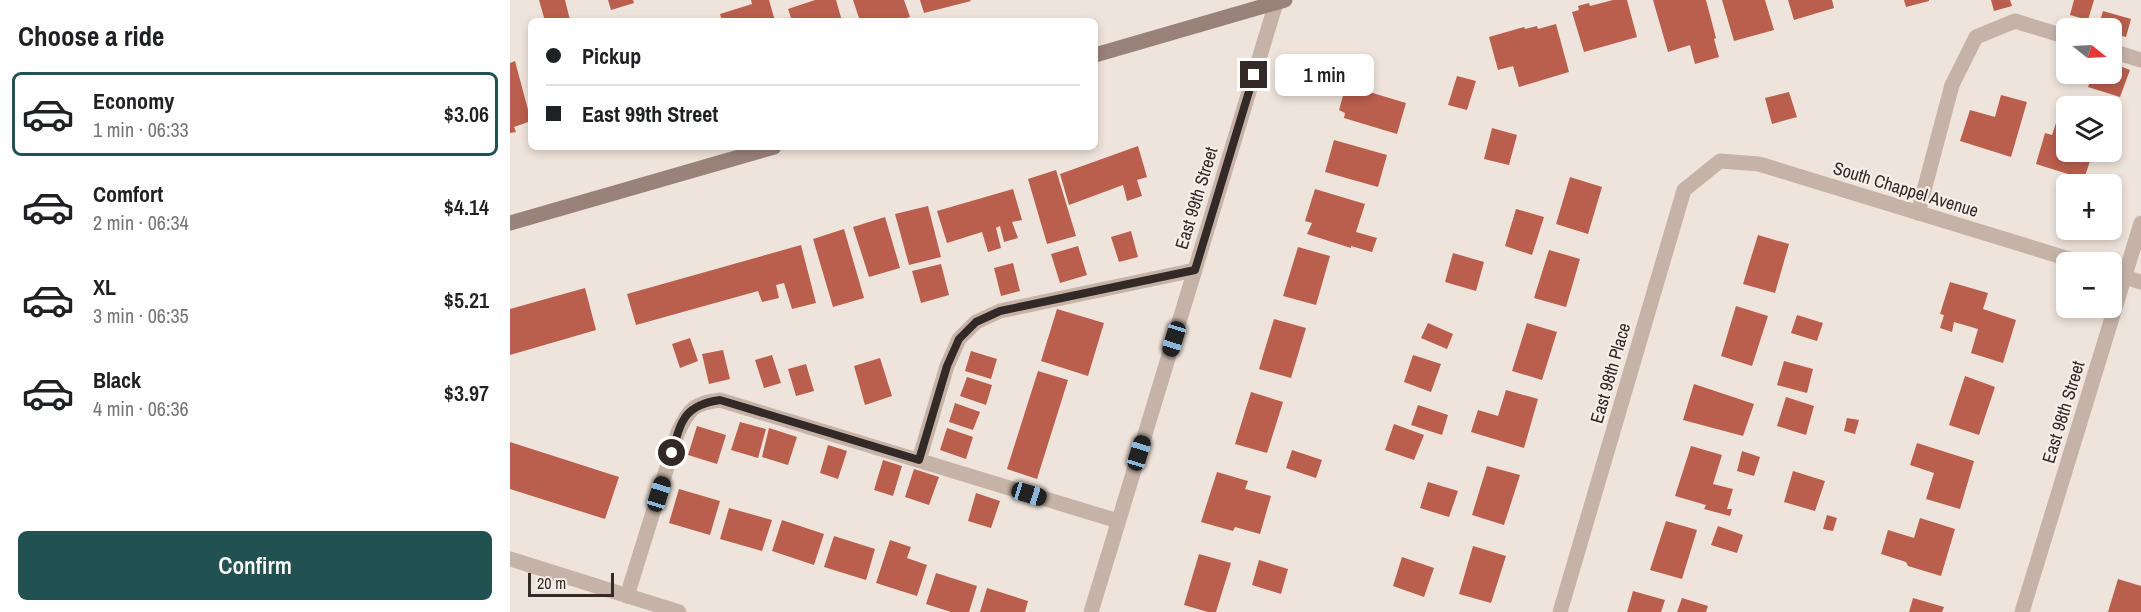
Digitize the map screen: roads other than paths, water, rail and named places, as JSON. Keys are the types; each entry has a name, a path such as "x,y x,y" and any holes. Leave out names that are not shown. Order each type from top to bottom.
{"main road":[{"path":"1098,54 1281,1"},
{"path":"510,223 764,150"}],"street":[{"name":"East 99th Street","path":"1090,612 1195,270 1281,1"},
{"path":"1918,213 1952,85 1976,37 2015,21 2056,34"},
{"path":"2122,54 2141,60"},
{"name":"South Chappel Avenue","path":"1720,161 1759,165 2056,255"},
{"name":"East 98th Place","path":"1560,612 1684,190 1720,161"},
{"name":"East 98th Street","path":"2122,266 2141,223"},
{"path":"919,460 947,366 959,339 976,322 1000,311 1195,270"},
{"path":"2122,276 2141,282"},
{"name":"East 98th Street","path":"2022,612 2106,318"},
{"path":"627,596 678,432 688,412 703,402 720,400 1118,521"},
{"path":"510,559 679,612"}]}
